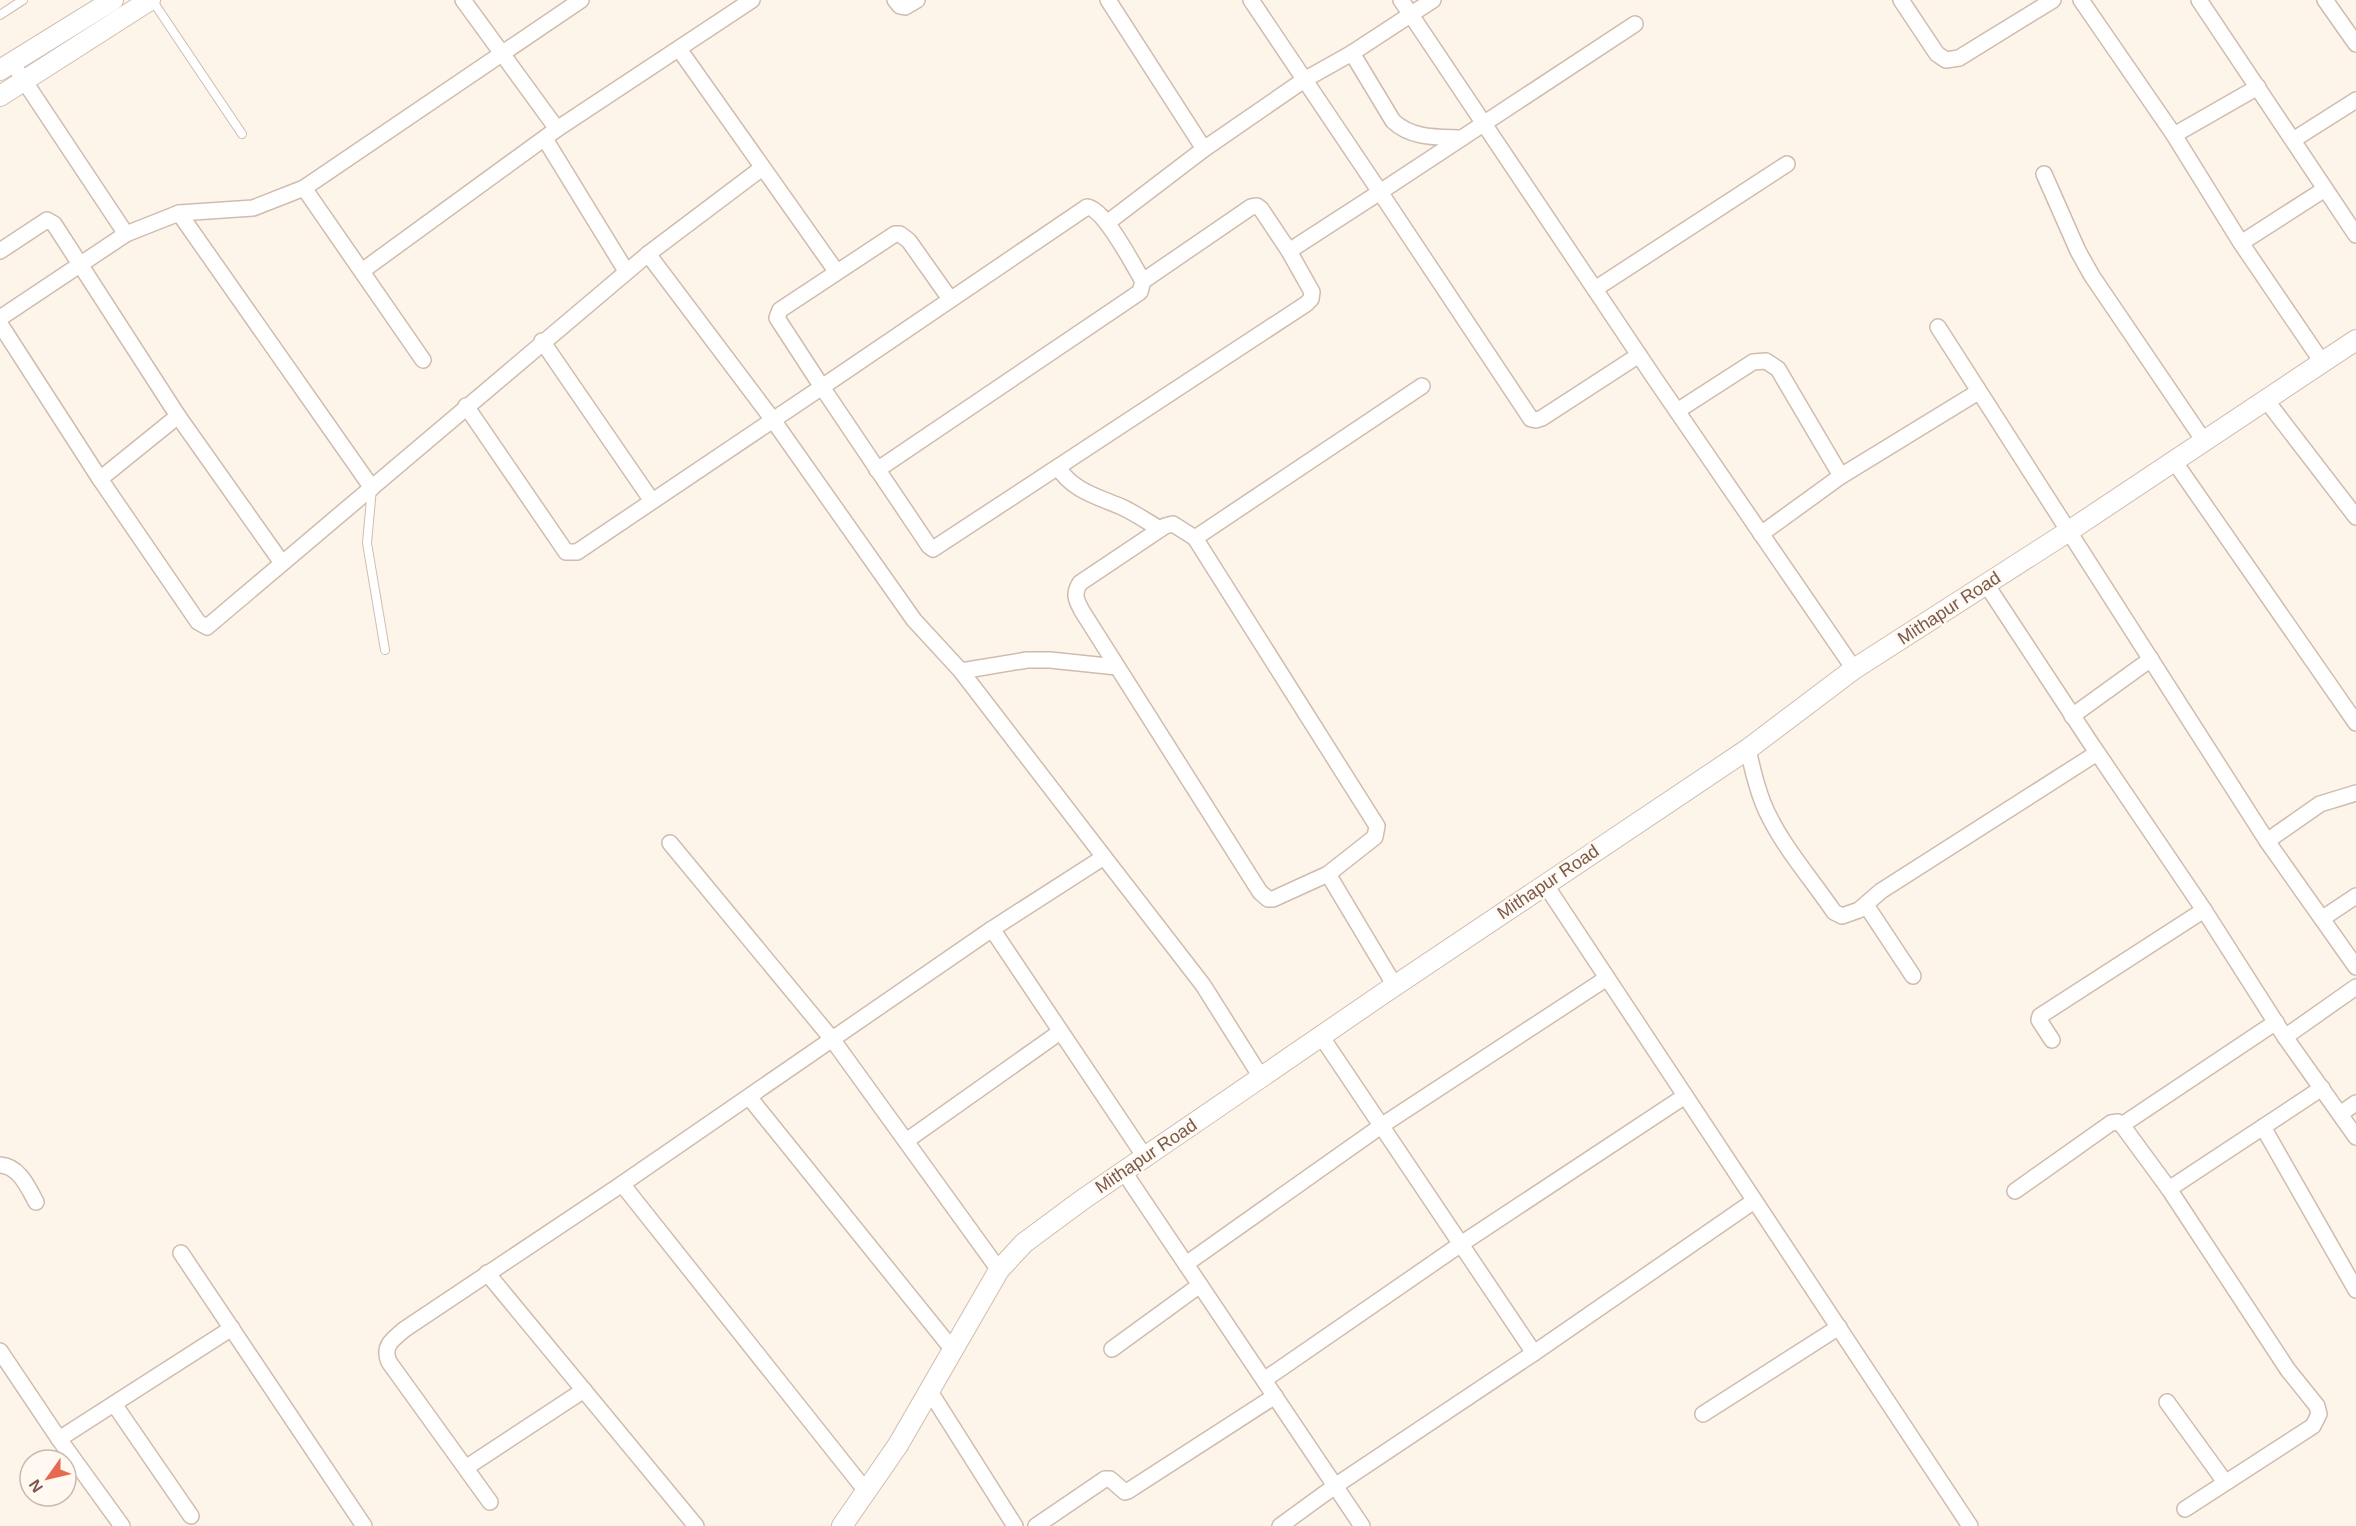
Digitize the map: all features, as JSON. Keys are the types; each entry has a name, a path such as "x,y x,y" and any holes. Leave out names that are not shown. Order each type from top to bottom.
{"street":[{"path":"113,0 6,66 24,80 126,234"},
{"path":"0,96 151,0"},
{"path":"463,0 557,129"},
{"path":"0,318 126,234 179,213 252,208 304,188 581,0"},
{"path":"362,271 544,138 752,0"},
{"path":"895,0 900,6 905,7 917,0"},
{"path":"1108,0 1204,149"},
{"path":"1251,0 1531,419 1542,418 1639,356"},
{"path":"1401,0 1639,356 1854,669"},
{"path":"1107,223 1204,149 1304,80 1352,53 1433,0"},
{"path":"1900,0 1937,54 1946,60 1959,58 2053,0"},
{"path":"2081,0 2174,135 2241,243 2322,362"},
{"path":"2199,0 2356,235"},
{"path":"2325,0 2356,44"},
{"path":"1288,251 1635,24"},
{"path":"679,49 836,271"},
{"path":"1352,53 1393,121 1399,127 1418,135 1462,138"},
{"path":"2174,135 2258,87"},
{"path":"2293,140 2356,100"},
{"path":"544,138 626,271"},
{"path":"1595,289 1787,164"},
{"path":"0,324 100,479 198,622 204,627 213,624 466,405 626,271 762,168"},
{"path":"2044,174 2078,251 2092,276 2204,441"},
{"path":"304,188 423,360"},
{"path":"2241,243 2325,189"},
{"path":"950,299 909,241 900,234 895,234 780,310 777,318 877,470 933,549 1305,304 1311,299 1312,292 1261,208 1255,206 1143,281"},
{"path":"466,405 566,552 577,552 1087,207 1095,209 1107,223 1143,281 1139,293 877,470"},
{"path":"179,213 372,488"},
{"path":"0,251 49,220 54,224 178,416 282,563"},
{"path":"648,254 773,420 914,620 962,671 1203,984 1262,1077"},
{"path":"1938,327 2267,841 2356,967"},
{"name":"Mithapur Road","path":"845,1524 898,1445 999,1270 1024,1243 1321,1036 1748,749 1854,669 2069,531 2356,340"},
{"path":"542,341 652,501"},
{"path":"1677,411 1753,362 1766,361 1778,369 1841,476"},
{"path":"1195,538 1422,386"},
{"path":"1761,534 1841,476 1978,392"},
{"path":"2266,400 2356,517"},
{"path":"100,479 178,416"},
{"path":"2174,460 2356,723"},
{"path":"1058,467 1066,479 1074,485 1126,509 1160,529"},
{"path":"1173,524 1195,538 1377,826 1375,837 1328,874 1273,899 1266,897 1117,667 1082,611 1076,597 1076,589 1080,583 1160,529 1173,524"},
{"path":"1986,584 2072,716 2204,910 2285,1037 2356,1137"},
{"path":"2072,716 2151,659"},
{"path":"962,671 1027,660 1117,667"},
{"path":"1748,749 1753,777 1764,805 1786,842 1838,916 1859,910 1881,891 2097,753"},
{"path":"2267,841 2320,804 2356,792"},
{"path":"670,843 832,1039 999,1270"},
{"path":"490,1502 467,1467 389,1362 386,1352 389,1342 992,929 1104,857"},
{"path":"1328,874 1395,986"},
{"path":"1545,884 1970,1526"},
{"path":"2323,918 2356,896"},
{"path":"1866,905 1913,976"},
{"path":"2052,1040 2040,1016 2204,910"},
{"path":"992,929 1145,1157"},
{"path":"1186,1264 1381,1126 1607,978"},
{"path":"2285,1037 2356,987"},
{"path":"2122,1125 2276,1022"},
{"path":"906,1141 1060,1032"},
{"path":"1321,1036 1534,1353"},
{"path":"2169,1189 2322,1088"},
{"path":"749,1096 953,1350"},
{"path":"1264,1380 1461,1244 1685,1096"},
{"path":"2340,1114 2356,1103"},
{"path":"2015,1191 2111,1123 2118,1122 2169,1189 2288,1370 2317,1406 2319,1414 2313,1426 2185,1509"},
{"path":"2263,1127 2356,1290"},
{"path":"0,1165 13,1169 24,1180 36,1202"},
{"path":"1124,1172 1362,1526"},
{"path":"622,1184 866,1491"},
{"path":"1280,1526 1335,1486 1534,1353 1754,1201"},
{"path":"181,1253 364,1526"},
{"path":"487,1274 696,1526"},
{"path":"1112,1349 1200,1285"},
{"path":"59,1439 232,1328"},
{"path":"1703,1414 1839,1328"},
{"path":"0,1351 116,1524"},
{"path":"467,1467 584,1390"},
{"path":"929,1390 1015,1526"},
{"path":"1036,1526 1105,1479 1110,1479 1125,1492 1128,1491 1275,1396"},
{"path":"2167,1402 2225,1482"},
{"path":"114,1404 191,1516"}],"lane":[{"path":"0,15 22,0"},
{"path":"151,0 242,134"},
{"path":"372,488 367,543 385,650"}]}
